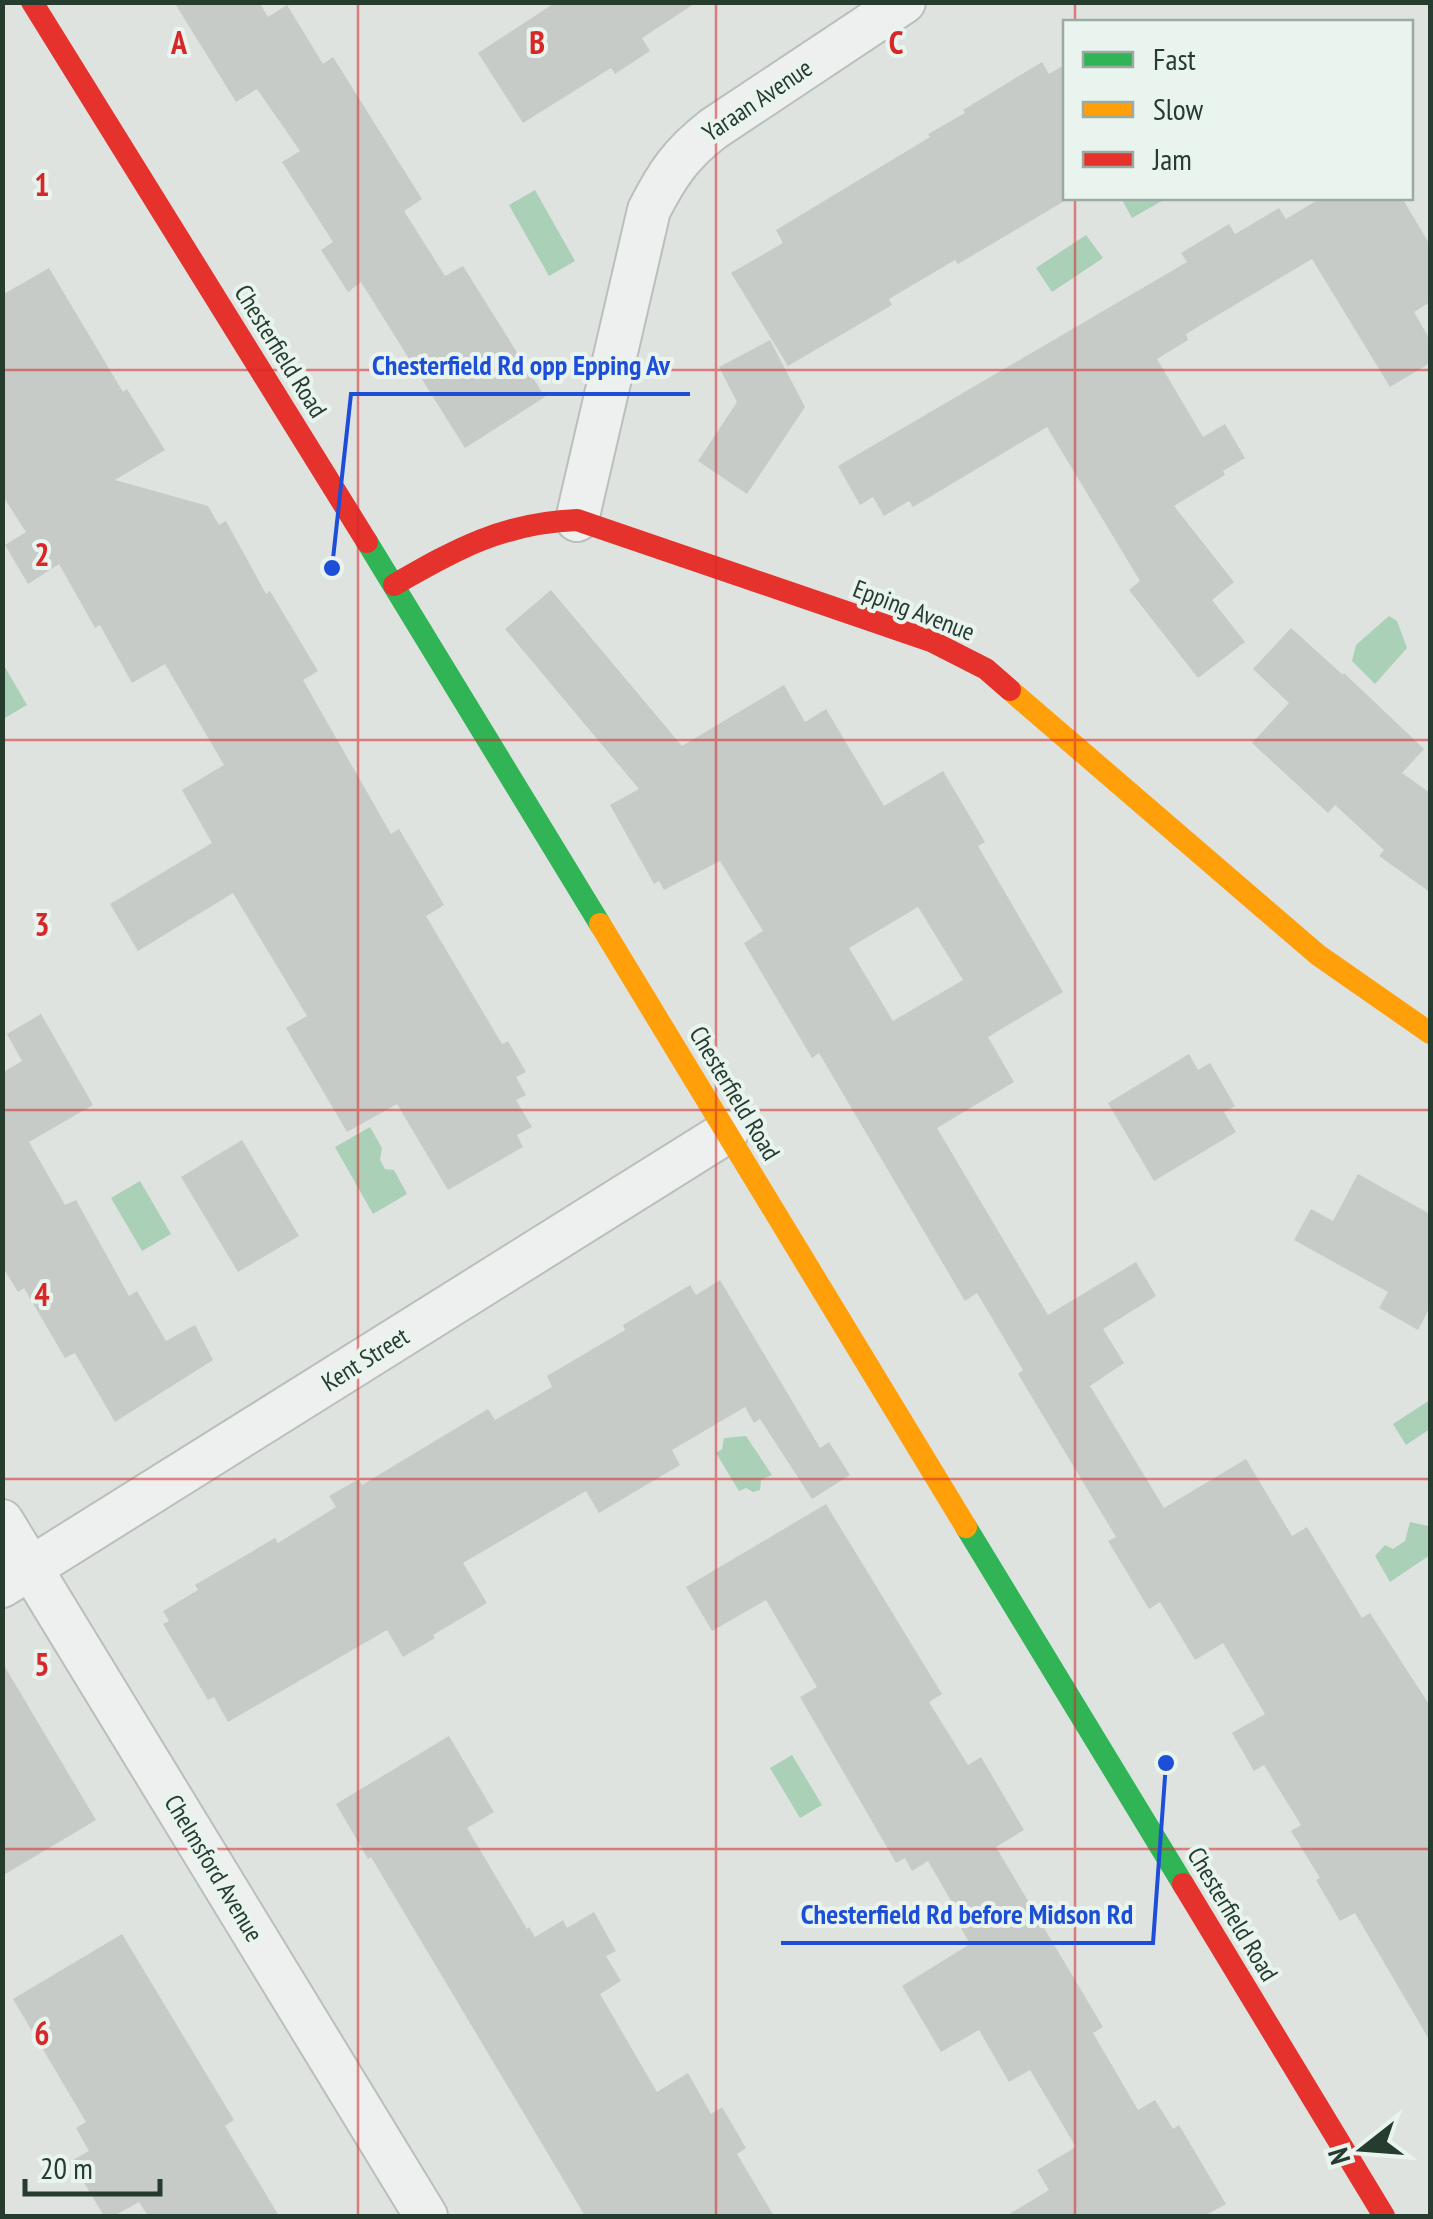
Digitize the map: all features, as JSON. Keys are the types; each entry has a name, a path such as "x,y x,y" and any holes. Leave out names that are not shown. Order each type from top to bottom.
{"street":[{"name":"Chesterfield Road","path":"32,2 394,585 1384,2216"},
{"name":"Yaraan Avenue","path":"578,520 650,210 664,180 683,152 713,129 904,2"},
{"name":"Epping Avenue","path":"394,585 499,529 540,520 578,520 931,642 986,669 1318,955 1430,1033"},
{"name":"Kent Street","path":"17,1577 727,1132"},
{"name":"Chelmsford Avenue","path":"2,1520 17,1577 426,2216"}],"shaded area":[{"path":"535,190 575,261 549,276 509,205"},
{"path":"1122,200 1164,200 1132,218"},
{"path":"1086,235 1103,258 1052,292 1036,268"},
{"path":"1389,616 1397,621 1407,648 1375,684 1352,661 1356,645"},
{"path":"2,662 27,705 3,719 2,719"},
{"path":"370,1127 382,1148 380,1160 385,1169 394,1170 407,1194 373,1214 335,1147"},
{"path":"140,1181 171,1234 142,1251 111,1198"},
{"path":"1430,1400 1430,1429 1406,1445 1393,1424"},
{"path":"746,1436 772,1475 761,1480 760,1490 753,1492 746,1488 739,1491 716,1453 722,1449 724,1438"},
{"path":"1410,1522 1428,1526 1430,1555 1390,1582 1375,1556 1385,1545 1393,1549 1405,1541"},
{"path":"792,1755 822,1805 800,1818 770,1768"}],"building":[{"path":"174,2 259,2 268,17 287,5 323,64 333,57 422,199 404,211 445,276 463,266 545,397 465,448 361,282 348,292 321,250 333,242 282,162 300,151 257,89 236,102"},
{"path":"556,2 697,2 642,38 650,51 615,74 611,68 523,123 478,53"},
{"path":"1042,62 1049,74 1063,66 1066,200 958,264 955,260 889,299 892,305 788,366 731,273 783,243 776,230 930,137 928,134 965,113 963,110"},
{"path":"1318,200 1403,200 1430,245 1430,302 1414,312 1430,340 1430,363 1390,387 1312,259 1186,334 1188,340 1157,359 1203,437 1225,424 1245,458 1174,506 1234,582 1212,600 1245,642 1198,678 1129,590 1140,581 1047,427 913,507 909,501 884,516 873,497 860,505 838,466 1187,262 1181,253 1229,224 1235,234 1279,208 1286,219"},
{"path":"49,268 123,392 127,389 165,450 115,480 208,506 219,525 226,521 266,594 270,591 318,671 303,680 391,834 399,829 444,905 426,916 502,1044 508,1041 526,1072 516,1077 526,1095 516,1100 532,1127 517,1135 523,1147 448,1190 397,1104 347,1132 286,1028 307,1016 233,893 138,951 110,904 212,843 182,790 224,765 165,664 132,683 100,625 95,628 59,564 28,584 5,545 26,532 2,495 2,295"},
{"path":"770,340 805,407 747,494 698,461 737,402 719,367"},
{"path":"551,590 682,746 784,685 805,722 826,709 884,806 943,771 985,842 978,846 1063,992 988,1037 1014,1082 937,1128 1048,1315 1136,1262 1156,1296 1103,1329 1124,1363 1090,1386 1164,1508 1246,1459 1292,1536 1307,1527 1362,1618 1370,1613 1430,1706 1430,2041 1355,1913 1340,1921 1291,1831 1301,1825 1264,1765 1254,1771 1232,1733 1265,1714 1223,1643 1195,1660 1160,1602 1149,1609 1108,1541 1116,1537 1018,1374 1023,1370 977,1293 965,1301 819,1053 812,1058 744,943 763,931 720,861 664,890 659,881 654,884 610,805 639,789 505,629","holes":["918,907 963,980 893,1021 849,948"]},
{"path":"1291,628 1424,749 1402,773 1430,793 1430,892 1379,856 1384,850 1335,805 1328,813 1252,743 1289,703 1253,669"},
{"path":"41,1014 93,1105 29,1142 65,1205 76,1200 129,1296 137,1291 166,1341 195,1325 213,1360 115,1422 75,1353 65,1358 24,1288 18,1292 2,1266 2,1073 22,1061 7,1034"},
{"path":"1189,1054 1198,1070 1210,1063 1235,1106 1224,1112 1236,1132 1154,1181 1108,1103"},
{"path":"242,1140 299,1236 238,1272 181,1177"},
{"path":"1358,1174 1430,1214 1430,1307 1418,1330 1379,1308 1388,1292 1294,1240 1311,1209 1333,1221"},
{"path":"720,1280 820,1448 829,1442 850,1475 812,1499 760,1419 754,1423 745,1407 672,1450 680,1465 599,1513 586,1491 463,1563 487,1603 403,1657 387,1630 228,1722 214,1697 208,1700 163,1624 169,1621 163,1611 198,1590 195,1585 275,1538 278,1543 336,1507 329,1496 359,1479 362,1485 488,1409 495,1420 552,1387 547,1376 625,1330 623,1325 690,1285 696,1295"},
{"path":"826,1504 942,1694 929,1702 968,1765 981,1757 1024,1830 996,1847 1103,2027 1093,2033 1138,2110 1155,2100 1173,2129 1179,2125 1226,2204 1204,2216 1006,2216 1049,2190 1037,2170 1076,2147 1030,2070 1009,2082 979,2030 941,2052 902,1986 970,1944 961,1928 965,1925 928,1861 912,1871 905,1858 896,1863 800,1697 817,1687 766,1600 712,1631 686,1587"},
{"path":"2,1662 96,1820 2,1876"},
{"path":"449,1736 494,1812 467,1828 527,1929 535,1937 563,1920 567,1928 594,1912 616,1951 606,1956 621,1981 600,1994 657,2092 688,2073 711,2114 722,2107 746,2148 737,2154 774,2216 585,2216 336,1804"},
{"path":"122,1934 234,2120 225,2126 279,2216 148,2216 139,2202 114,2216 104,2216 71,2161 89,2151 76,2128 86,2122 13,1999"}],"traffic: fast":[{"path":"367,542 600,924"},
{"path":"966,1527 1183,1884"}],"traffic: slow":[{"path":"1010,690 1318,955 1430,1033"},
{"path":"600,924 966,1527"}],"traffic: jam":[{"path":"32,2 367,542"},
{"path":"394,585 438,560 503,532 577,520 931,641 986,669 1010,690"},
{"path":"1183,1884 1384,2216"}],"place":[{"name":"Chesterfield Rd opp Epping Av","path":"332,568"},
{"name":"Chesterfield Rd before Midson Rd","path":"1166,1763"}]}
